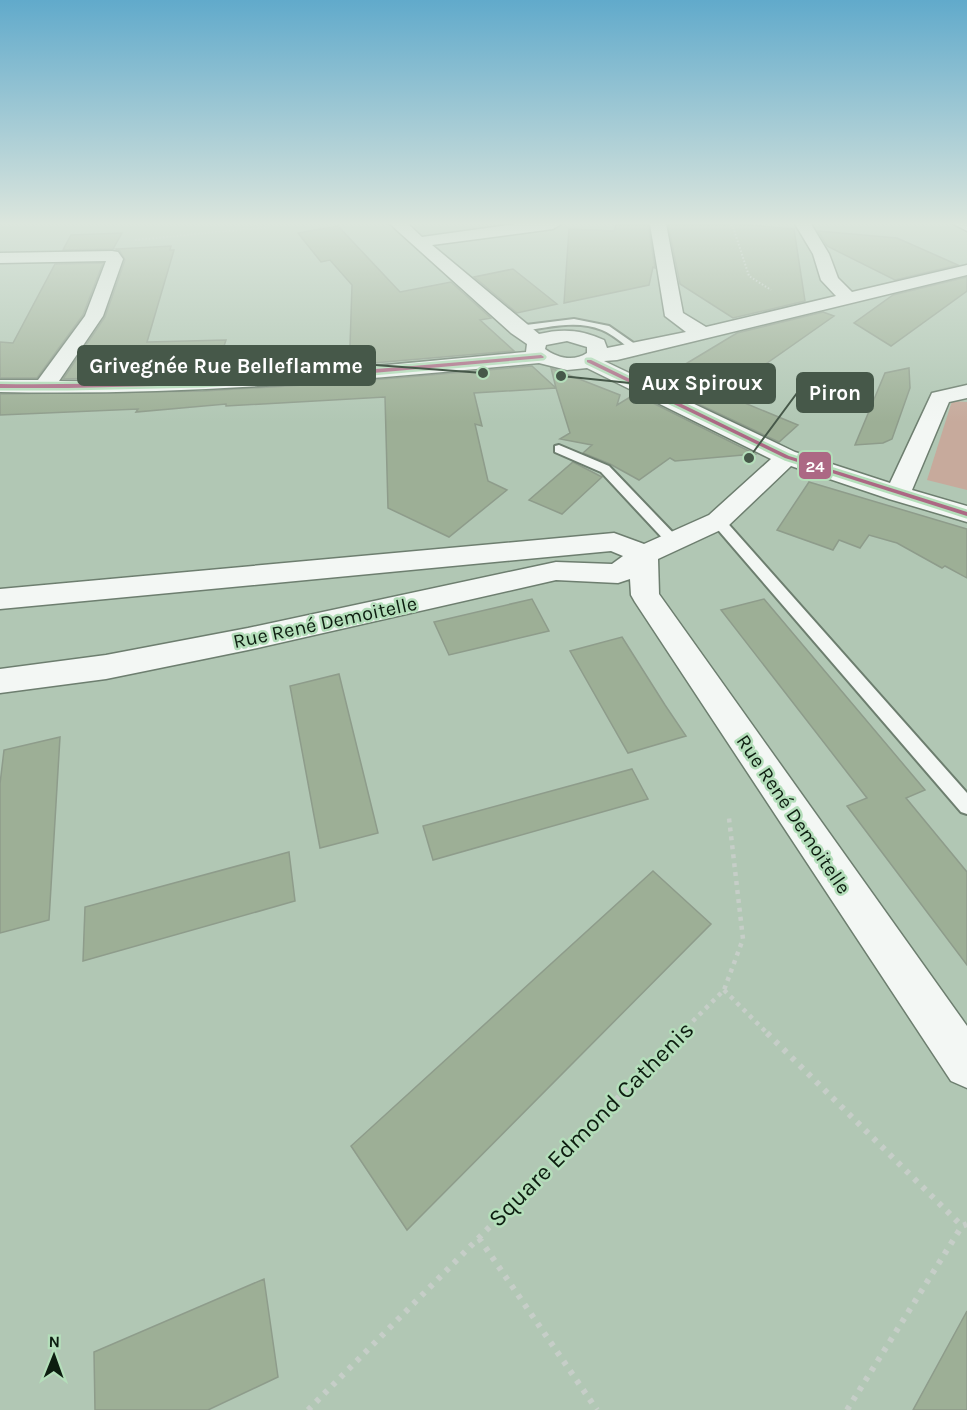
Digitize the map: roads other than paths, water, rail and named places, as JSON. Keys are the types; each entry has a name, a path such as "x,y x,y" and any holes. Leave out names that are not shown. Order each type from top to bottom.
{"street":[{"path":"43,388 94,316 104,290"},
{"path":"473,290 539,350 564,363 617,354 883,290"},
{"path":"669,290 674,316 702,333"},
{"path":"840,290 848,298"},
{"path":"0,386 43,388 216,383 539,350 555,334 579,335 597,344 593,358"},
{"path":"593,358 787,457 897,494 967,514"},
{"path":"897,494 940,398 967,390"},
{"name":"Rue René Demoitelle","path":"0,681 106,667 248,639 556,571 618,574 658,548 718,521 787,457"},
{"path":"0,599 614,542 658,548"},
{"name":"Rue René Demoitelle","path":"658,548 645,595 967,1065"}],"lane":[{"path":"518,329 569,322 590,323 607,328 637,349"},
{"path":"559,449 605,470 658,548"},
{"path":"718,521 967,806"}],"place":[{"name":"Grivegnée Rue Belleflamme","path":"483,373"},
{"name":"Aux Spiroux","path":"561,376"},
{"name":"Piron","path":"749,458"}]}
